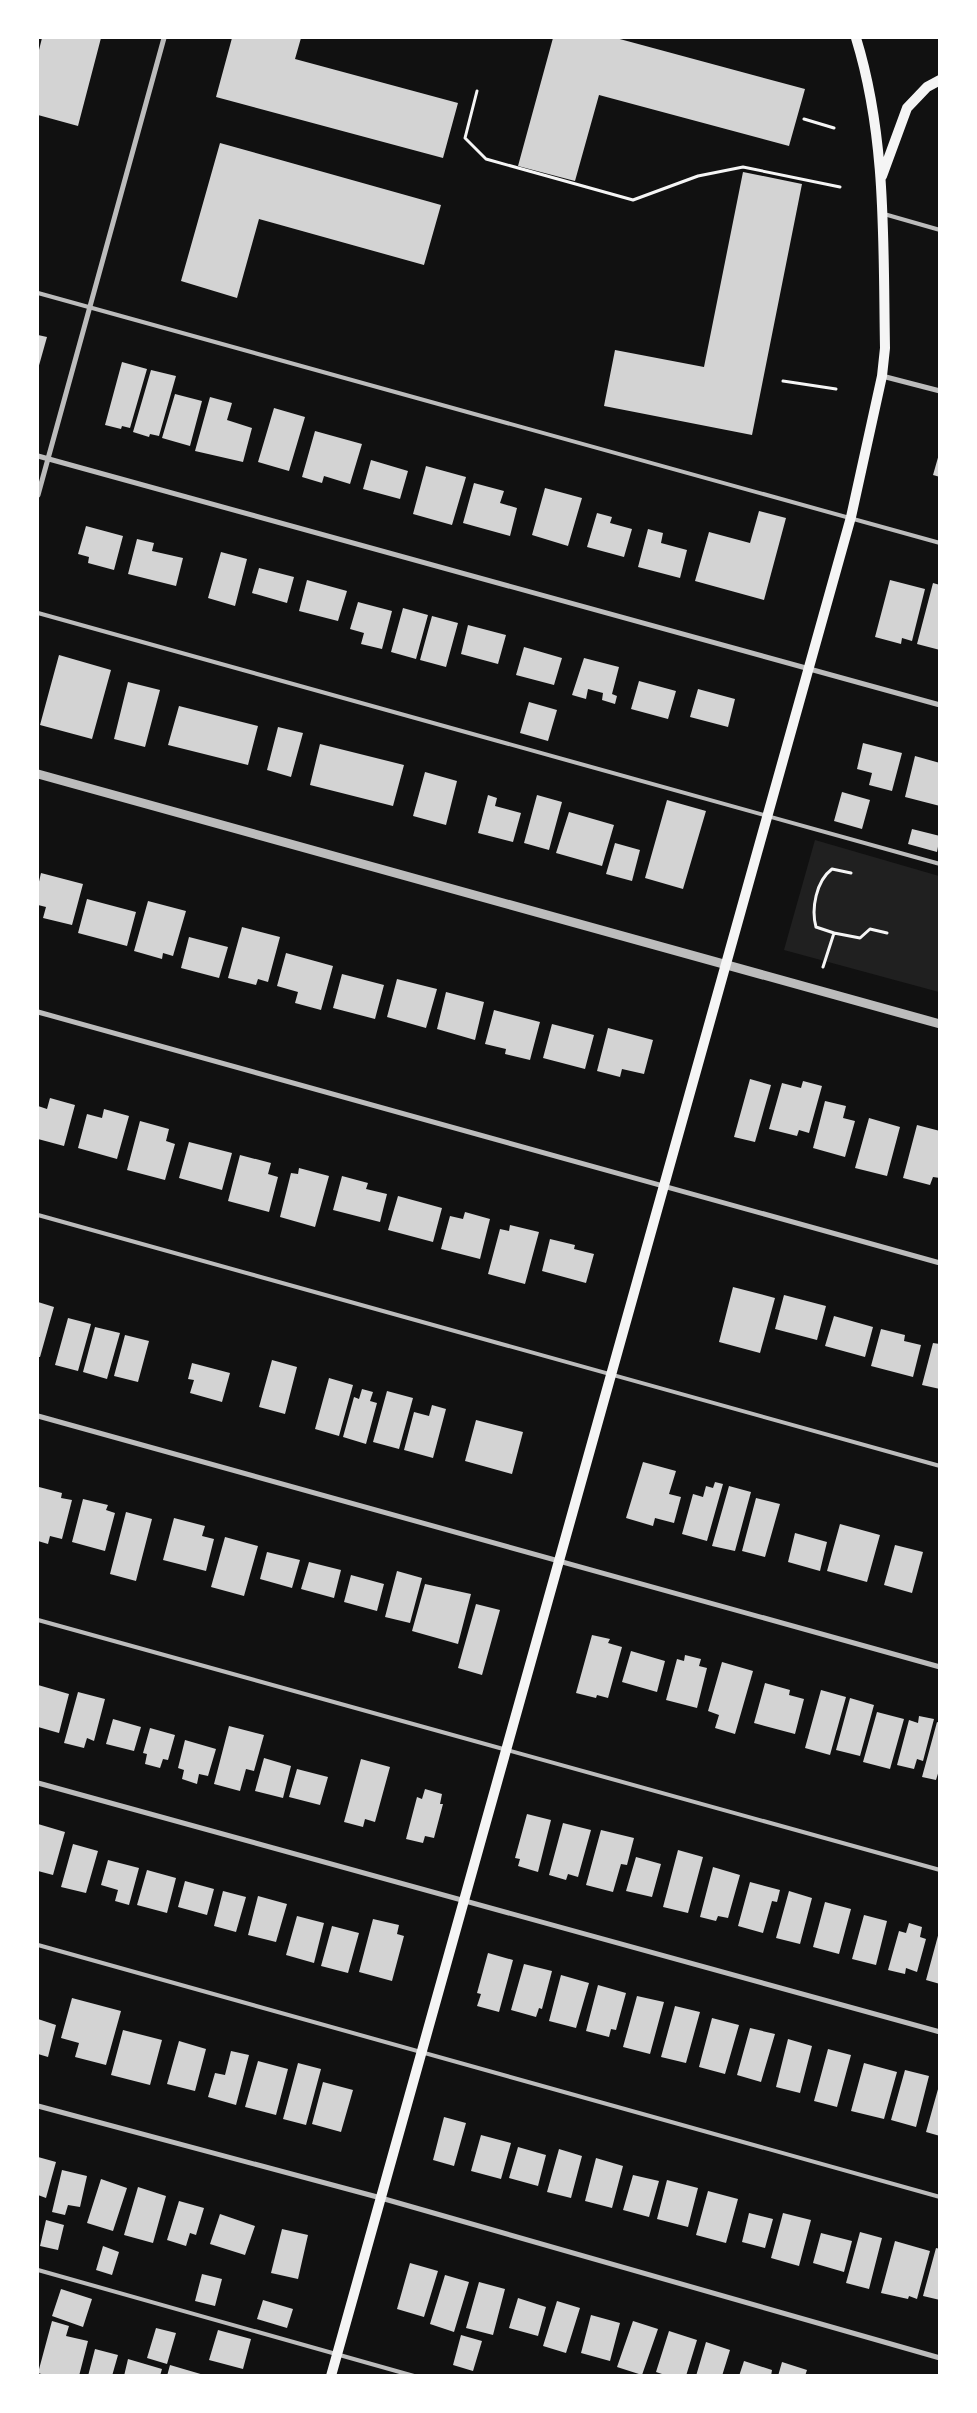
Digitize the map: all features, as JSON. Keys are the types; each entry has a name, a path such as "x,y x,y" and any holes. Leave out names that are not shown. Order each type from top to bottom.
{"main road":[{"path":"332,2376 851,517 882,376 885,348 881,179 874,125 856,38"},
{"path":"881,179 907,108 927,87 940,80"}],"street":[{"path":"38,495 164,38"},
{"path":"882,376 940,392"},
{"path":"38,456 940,705"},
{"path":"38,774 940,1024"},
{"path":"38,1012 940,1263"},
{"path":"38,1416 940,1668"},
{"path":"38,1783 940,2032"},
{"path":"38,2106 381,2198 940,2358"}],"lane":[{"path":"883,214 940,230"},
{"path":"38,293 940,543"},
{"path":"38,613 768,814 940,864"},
{"path":"38,1215 940,1466"},
{"path":"38,1620 940,1870"},
{"path":"38,1945 940,2197"},
{"path":"38,2270 414,2376"}],"path":[{"path":"477,91 465,138 486,159 633,200 698,176 743,167 840,187"},
{"path":"804,119 834,128"},
{"path":"783,381 836,389"},
{"path":"851,873 832,869 823,876 812,914 816,927 860,938 870,929 887,933"},
{"path":"823,967 834,933"}],"shaded area":[{"path":"815,840 939,876 939,992 784,950"}],"building":[{"path":"42,38 101,38 78,126 38,115 38,54"},
{"path":"232,38 301,38 295,59 458,103 443,158 216,97"},
{"path":"553,38 616,38 805,89 789,146 599,95 575,181 518,166"},
{"path":"220,143 441,205 424,265 259,219 237,298 181,281"},
{"path":"743,172 802,184 752,435 604,406 615,350 704,367"},
{"path":"38,335 47,337 38,369"},
{"path":"122,362 147,369 130,428 122,426 121,429 105,425"},
{"path":"151,370 176,376 159,436 150,434 149,437 133,432"},
{"path":"175,394 202,401 190,446 162,438"},
{"path":"210,397 232,403 227,420 252,428 243,462 195,451"},
{"path":"274,408 305,417 289,471 258,462"},
{"path":"315,431 362,444 350,484 324,476 322,483 302,477"},
{"path":"940,454 940,477 933,475"},
{"path":"371,460 408,471 400,499 363,489"},
{"path":"426,466 466,477 452,525 413,514"},
{"path":"474,483 504,491 500,503 517,508 510,536 463,523"},
{"path":"545,488 582,498 568,546 532,535"},
{"path":"759,511 786,518 764,600 695,581 709,532 750,543"},
{"path":"597,513 612,517 610,523 632,529 624,557 587,547"},
{"path":"86,526 123,536 114,570 88,563 89,557 78,554"},
{"path":"648,529 663,533 661,543 687,550 680,578 638,567"},
{"path":"137,539 154,543 152,551 183,558 176,586 128,574"},
{"path":"221,552 247,559 235,606 208,598"},
{"path":"259,568 294,577 287,603 252,593"},
{"path":"307,580 347,591 338,621 299,611"},
{"path":"890,580 925,589 912,641 902,638 901,644 875,637"},
{"path":"933,583 940,585 940,650 917,644"},
{"path":"358,602 392,611 382,649 361,644 364,633 350,629"},
{"path":"403,608 428,615 416,659 391,652"},
{"path":"432,616 458,623 446,667 420,660"},
{"path":"468,625 506,635 498,664 461,654"},
{"path":"524,647 562,658 554,685 516,675"},
{"path":"59,655 111,670 92,739 40,725"},
{"path":"584,658 619,667 612,694 617,696 615,704 602,700 603,693 588,689 586,699 572,695"},
{"path":"639,681 676,691 668,719 631,709"},
{"path":"128,682 160,690 145,747 114,739"},
{"path":"698,689 735,699 728,727 690,717"},
{"path":"529,702 557,710 548,741 520,733"},
{"path":"179,706 258,726 248,765 168,745"},
{"path":"278,727 303,733 291,777 267,770"},
{"path":"863,743 902,753 892,791 869,785 872,773 857,769"},
{"path":"320,744 404,765 393,806 310,785"},
{"path":"915,756 940,763 940,806 905,797"},
{"path":"425,772 457,781 446,825 413,816"},
{"path":"842,792 870,800 862,829 834,821"},
{"path":"488,795 497,798 495,806 521,813 513,842 478,833"},
{"path":"537,795 562,802 549,850 524,843"},
{"path":"667,800 706,811 683,889 645,878"},
{"path":"569,812 614,825 602,866 556,853"},
{"path":"912,829 940,836 937,852 908,844"},
{"path":"615,843 640,850 632,881 606,874"},
{"path":"41,873 83,884 72,925 43,918 46,907 38,905 38,886"},
{"path":"87,899 136,912 127,946 78,933"},
{"path":"148,901 186,911 173,956 163,953 162,959 134,951"},
{"path":"242,927 280,937 268,982 258,979 256,985 228,978"},
{"path":"189,937 228,947 219,978 181,968"},
{"path":"286,953 333,966 321,1010 295,1003 298,992 277,986"},
{"path":"342,974 384,985 375,1019 333,1008"},
{"path":"397,979 437,989 426,1028 387,1017"},
{"path":"446,992 484,1002 475,1040 437,1029"},
{"path":"494,1010 540,1022 530,1060 505,1054 506,1049 485,1044"},
{"path":"552,1024 594,1035 585,1069 543,1058"},
{"path":"608,1028 653,1040 644,1074 622,1069 620,1077 597,1071"},
{"path":"750,1079 771,1085 755,1142 734,1137"},
{"path":"803,1081 822,1086 809,1133 799,1130 797,1136 769,1129 782,1083 801,1088"},
{"path":"50,1098 75,1105 64,1146 38,1139 38,1106 47,1109"},
{"path":"825,1101 846,1106 843,1118 855,1121 845,1157 813,1148"},
{"path":"104,1109 129,1116 117,1159 78,1148 87,1114 102,1118"},
{"path":"869,1118 900,1127 887,1176 855,1168"},
{"path":"140,1121 169,1129 166,1141 175,1144 165,1180 127,1170"},
{"path":"917,1125 940,1131 940,1178 933,1177 930,1185 903,1178"},
{"path":"189,1142 232,1153 222,1190 179,1178"},
{"path":"240,1155 271,1163 268,1174 278,1177 269,1212 228,1201"},
{"path":"299,1168 329,1176 315,1227 280,1217 291,1173 298,1174"},
{"path":"342,1176 368,1183 366,1189 387,1194 380,1222 333,1210"},
{"path":"398,1196 442,1208 433,1242 388,1230"},
{"path":"465,1212 490,1219 480,1259 441,1249 450,1216 463,1219"},
{"path":"510,1225 539,1232 525,1284 488,1274 500,1229 509,1231"},
{"path":"550,1239 575,1245 574,1249 594,1254 586,1283 542,1271"},
{"path":"733,1287 775,1298 760,1353 719,1342"},
{"path":"784,1295 826,1306 817,1340 775,1329"},
{"path":"38,1302 54,1307 40,1357 38,1357"},
{"path":"834,1316 873,1327 865,1357 825,1346"},
{"path":"68,1318 91,1324 78,1371 55,1365"},
{"path":"95,1327 120,1333 107,1379 83,1372"},
{"path":"881,1329 905,1335 904,1341 921,1345 913,1377 871,1366"},
{"path":"125,1335 149,1341 138,1382 114,1376"},
{"path":"933,1343 940,1344 940,1389 922,1385"},
{"path":"272,1360 297,1367 285,1414 259,1407"},
{"path":"192,1363 230,1373 222,1402 190,1393 194,1380 188,1379"},
{"path":"329,1378 353,1385 339,1436 315,1429"},
{"path":"362,1389 373,1392 370,1401 377,1403 366,1444 343,1437 354,1397 359,1399"},
{"path":"387,1391 413,1398 399,1449 373,1442"},
{"path":"432,1405 446,1409 433,1458 404,1450 414,1412 429,1416"},
{"path":"476,1420 523,1432 512,1474 465,1461"},
{"path":"643,1462 676,1471 669,1494 681,1497 674,1523 655,1518 653,1526 626,1518"},
{"path":"715,1482 723,1484 707,1541 682,1534 693,1494 703,1497 706,1486 713,1488"},
{"path":"729,1486 751,1492 735,1551 712,1546"},
{"path":"39,1487 62,1493 61,1498 72,1500 62,1539 50,1536 48,1544 38,1541"},
{"path":"756,1498 780,1504 765,1557 742,1551"},
{"path":"83,1499 108,1505 106,1510 115,1513 105,1551 72,1542"},
{"path":"126,1512 152,1519 136,1581 110,1574"},
{"path":"174,1518 205,1526 202,1536 214,1539 206,1571 163,1560"},
{"path":"840,1524 880,1535 867,1582 827,1571"},
{"path":"795,1533 827,1542 820,1571 788,1562"},
{"path":"225,1537 258,1546 244,1596 211,1587"},
{"path":"895,1545 923,1552 912,1593 884,1585"},
{"path":"267,1552 300,1560 292,1588 260,1579"},
{"path":"309,1562 341,1570 334,1598 301,1589"},
{"path":"397,1571 422,1578 410,1623 385,1617"},
{"path":"351,1575 384,1584 377,1611 344,1602"},
{"path":"425,1584 471,1594 458,1644 412,1631"},
{"path":"476,1604 500,1610 482,1675 458,1668"},
{"path":"592,1635 610,1639 608,1643 622,1647 608,1698 597,1695 596,1698 576,1693"},
{"path":"631,1651 665,1661 657,1692 622,1682"},
{"path":"685,1655 701,1659 699,1666 707,1668 697,1708 666,1700 677,1659 684,1661"},
{"path":"722,1662 753,1671 735,1734 715,1728 719,1715 708,1711"},
{"path":"765,1683 790,1690 789,1695 804,1699 795,1734 754,1723"},
{"path":"38,1685 69,1694 59,1733 38,1727"},
{"path":"821,1690 846,1697 830,1755 805,1748"},
{"path":"78,1692 105,1699 94,1741 87,1738 84,1748 64,1743"},
{"path":"850,1698 874,1705 860,1756 836,1750"},
{"path":"877,1712 904,1719 890,1769 863,1762"},
{"path":"919,1716 934,1719 923,1761 917,1759 914,1769 897,1765 909,1720 918,1723"},
{"path":"113,1719 141,1727 134,1751 106,1744"},
{"path":"937,1722 940,1723 940,1767 936,1780 922,1777"},
{"path":"229,1726 264,1735 254,1771 246,1769 240,1791 214,1784"},
{"path":"150,1728 175,1735 168,1760 163,1759 160,1768 145,1764 147,1754 143,1753"},
{"path":"185,1740 216,1749 208,1776 199,1774 197,1784 182,1779 184,1770 178,1768"},
{"path":"264,1758 291,1766 283,1798 255,1791"},
{"path":"361,1759 390,1767 375,1822 365,1819 363,1827 344,1822"},
{"path":"297,1769 328,1777 320,1805 289,1797"},
{"path":"425,1789 442,1794 440,1804 443,1804 434,1838 425,1836 423,1843 406,1839 417,1797 422,1799"},
{"path":"527,1814 551,1820 538,1872 518,1866 520,1859 515,1858"},
{"path":"563,1823 591,1830 578,1877 568,1874 566,1880 549,1875"},
{"path":"38,1824 65,1832 53,1875 38,1871"},
{"path":"601,1830 634,1838 627,1865 621,1864 613,1892 586,1885"},
{"path":"73,1844 98,1851 86,1893 61,1887"},
{"path":"678,1850 703,1857 688,1913 663,1907"},
{"path":"636,1857 661,1864 652,1897 626,1891"},
{"path":"108,1860 139,1868 129,1905 115,1901 118,1890 101,1885"},
{"path":"713,1867 740,1875 728,1918 718,1916 716,1921 700,1917"},
{"path":"147,1870 176,1878 167,1913 137,1905"},
{"path":"185,1881 214,1889 207,1915 178,1907"},
{"path":"750,1882 780,1890 777,1902 772,1901 763,1933 738,1926"},
{"path":"223,1891 246,1897 236,1932 214,1926"},
{"path":"789,1891 812,1898 800,1944 776,1938"},
{"path":"258,1896 287,1904 276,1942 248,1935"},
{"path":"825,1902 851,1909 839,1954 813,1947"},
{"path":"864,1915 887,1921 876,1965 852,1959"},
{"path":"297,1916 324,1923 314,1963 286,1955"},
{"path":"373,1919 399,1925 397,1934 404,1936 392,1981 359,1972"},
{"path":"909,1923 922,1927 920,1937 926,1939 917,1972 906,1968 905,1974 888,1970 899,1931 906,1933"},
{"path":"332,1926 359,1933 348,1973 321,1966"},
{"path":"940,1932 940,1984 926,1980"},
{"path":"488,1953 513,1960 499,2012 477,2006 481,1994 477,1993"},
{"path":"524,1964 552,1971 542,2009 539,2008 536,2017 511,2010"},
{"path":"561,1975 589,1983 576,2028 549,2021"},
{"path":"598,1985 626,1993 616,2030 611,2029 609,2037 586,2031"},
{"path":"637,1996 664,2002 650,2054 623,2047"},
{"path":"72,1998 121,2011 106,2065 75,2057 79,2043 61,2038"},
{"path":"675,2006 700,2012 686,2063 661,2057"},
{"path":"712,2018 739,2025 725,2074 699,2067"},
{"path":"38,2019 56,2025 48,2057 38,2054"},
{"path":"750,2028 775,2034 761,2082 737,2075"},
{"path":"123,2030 162,2040 150,2085 111,2075"},
{"path":"788,2039 812,2046 800,2093 776,2087"},
{"path":"179,2041 206,2049 195,2091 167,2084"},
{"path":"828,2049 851,2055 837,2107 814,2101"},
{"path":"231,2051 249,2055 236,2105 208,2097 215,2073 225,2075"},
{"path":"258,2061 288,2069 276,2115 245,2107"},
{"path":"298,2063 321,2069 306,2125 283,2119"},
{"path":"864,2063 897,2072 884,2119 851,2111"},
{"path":"905,2070 929,2076 916,2127 891,2120"},
{"path":"323,2082 353,2090 341,2132 312,2124"},
{"path":"940,2082 940,2136 926,2132"},
{"path":"444,2117 466,2123 454,2166 433,2160"},
{"path":"481,2135 511,2143 501,2179 471,2171"},
{"path":"518,2147 546,2155 538,2186 509,2178"},
{"path":"559,2149 582,2156 571,2198 547,2192"},
{"path":"38,2157 56,2162 46,2198 38,2195"},
{"path":"596,2158 623,2166 612,2208 585,2201"},
{"path":"62,2170 87,2176 80,2207 68,2205 65,2215 52,2212"},
{"path":"633,2175 659,2181 649,2217 623,2210"},
{"path":"101,2179 127,2188 113,2231 87,2223"},
{"path":"667,2180 698,2188 688,2227 657,2219"},
{"path":"138,2187 166,2196 153,2243 124,2235"},
{"path":"708,2191 738,2199 726,2243 696,2235"},
{"path":"179,2201 204,2208 196,2235 190,2233 186,2246 167,2240"},
{"path":"749,2213 773,2219 765,2248 742,2242"},
{"path":"783,2213 811,2220 799,2266 771,2258"},
{"path":"220,2214 255,2226 245,2255 210,2244"},
{"path":"46,2220 64,2225 58,2250 40,2246"},
{"path":"282,2229 308,2235 298,2279 271,2273"},
{"path":"860,2232 882,2238 869,2289 846,2283"},
{"path":"821,2233 852,2241 844,2272 813,2263"},
{"path":"895,2241 930,2251 917,2299 909,2296 908,2299 881,2293"},
{"path":"103,2246 119,2252 112,2275 96,2270"},
{"path":"936,2248 940,2249 940,2300 923,2296"},
{"path":"410,2263 438,2271 424,2317 397,2309"},
{"path":"202,2274 222,2279 215,2306 195,2301"},
{"path":"445,2275 469,2282 454,2332 430,2324"},
{"path":"479,2282 505,2289 493,2335 466,2328"},
{"path":"61,2289 92,2299 83,2327 52,2316"},
{"path":"518,2298 546,2307 538,2336 509,2328"},
{"path":"263,2300 293,2309 287,2328 257,2319"},
{"path":"557,2301 580,2308 566,2353 543,2346"},
{"path":"591,2315 620,2323 610,2361 581,2353"},
{"path":"52,2321 69,2326 66,2336 88,2341 79,2376 48,2376 38,2373"},
{"path":"633,2321 658,2329 642,2375 617,2367"},
{"path":"156,2328 176,2333 167,2364 147,2358"},
{"path":"218,2330 251,2339 243,2369 209,2360"},
{"path":"669,2331 697,2340 686,2376 668,2376 656,2372"},
{"path":"461,2335 482,2341 473,2371 453,2365"},
{"path":"706,2342 730,2350 722,2376 696,2376"},
{"path":"95,2349 118,2355 112,2376 88,2376"},
{"path":"128,2359 162,2369 160,2376 124,2376"},
{"path":"744,2361 772,2370 771,2376 739,2376"},
{"path":"782,2362 807,2370 805,2376 778,2376"},
{"path":"170,2365 204,2375 204,2376 167,2376"}]}
